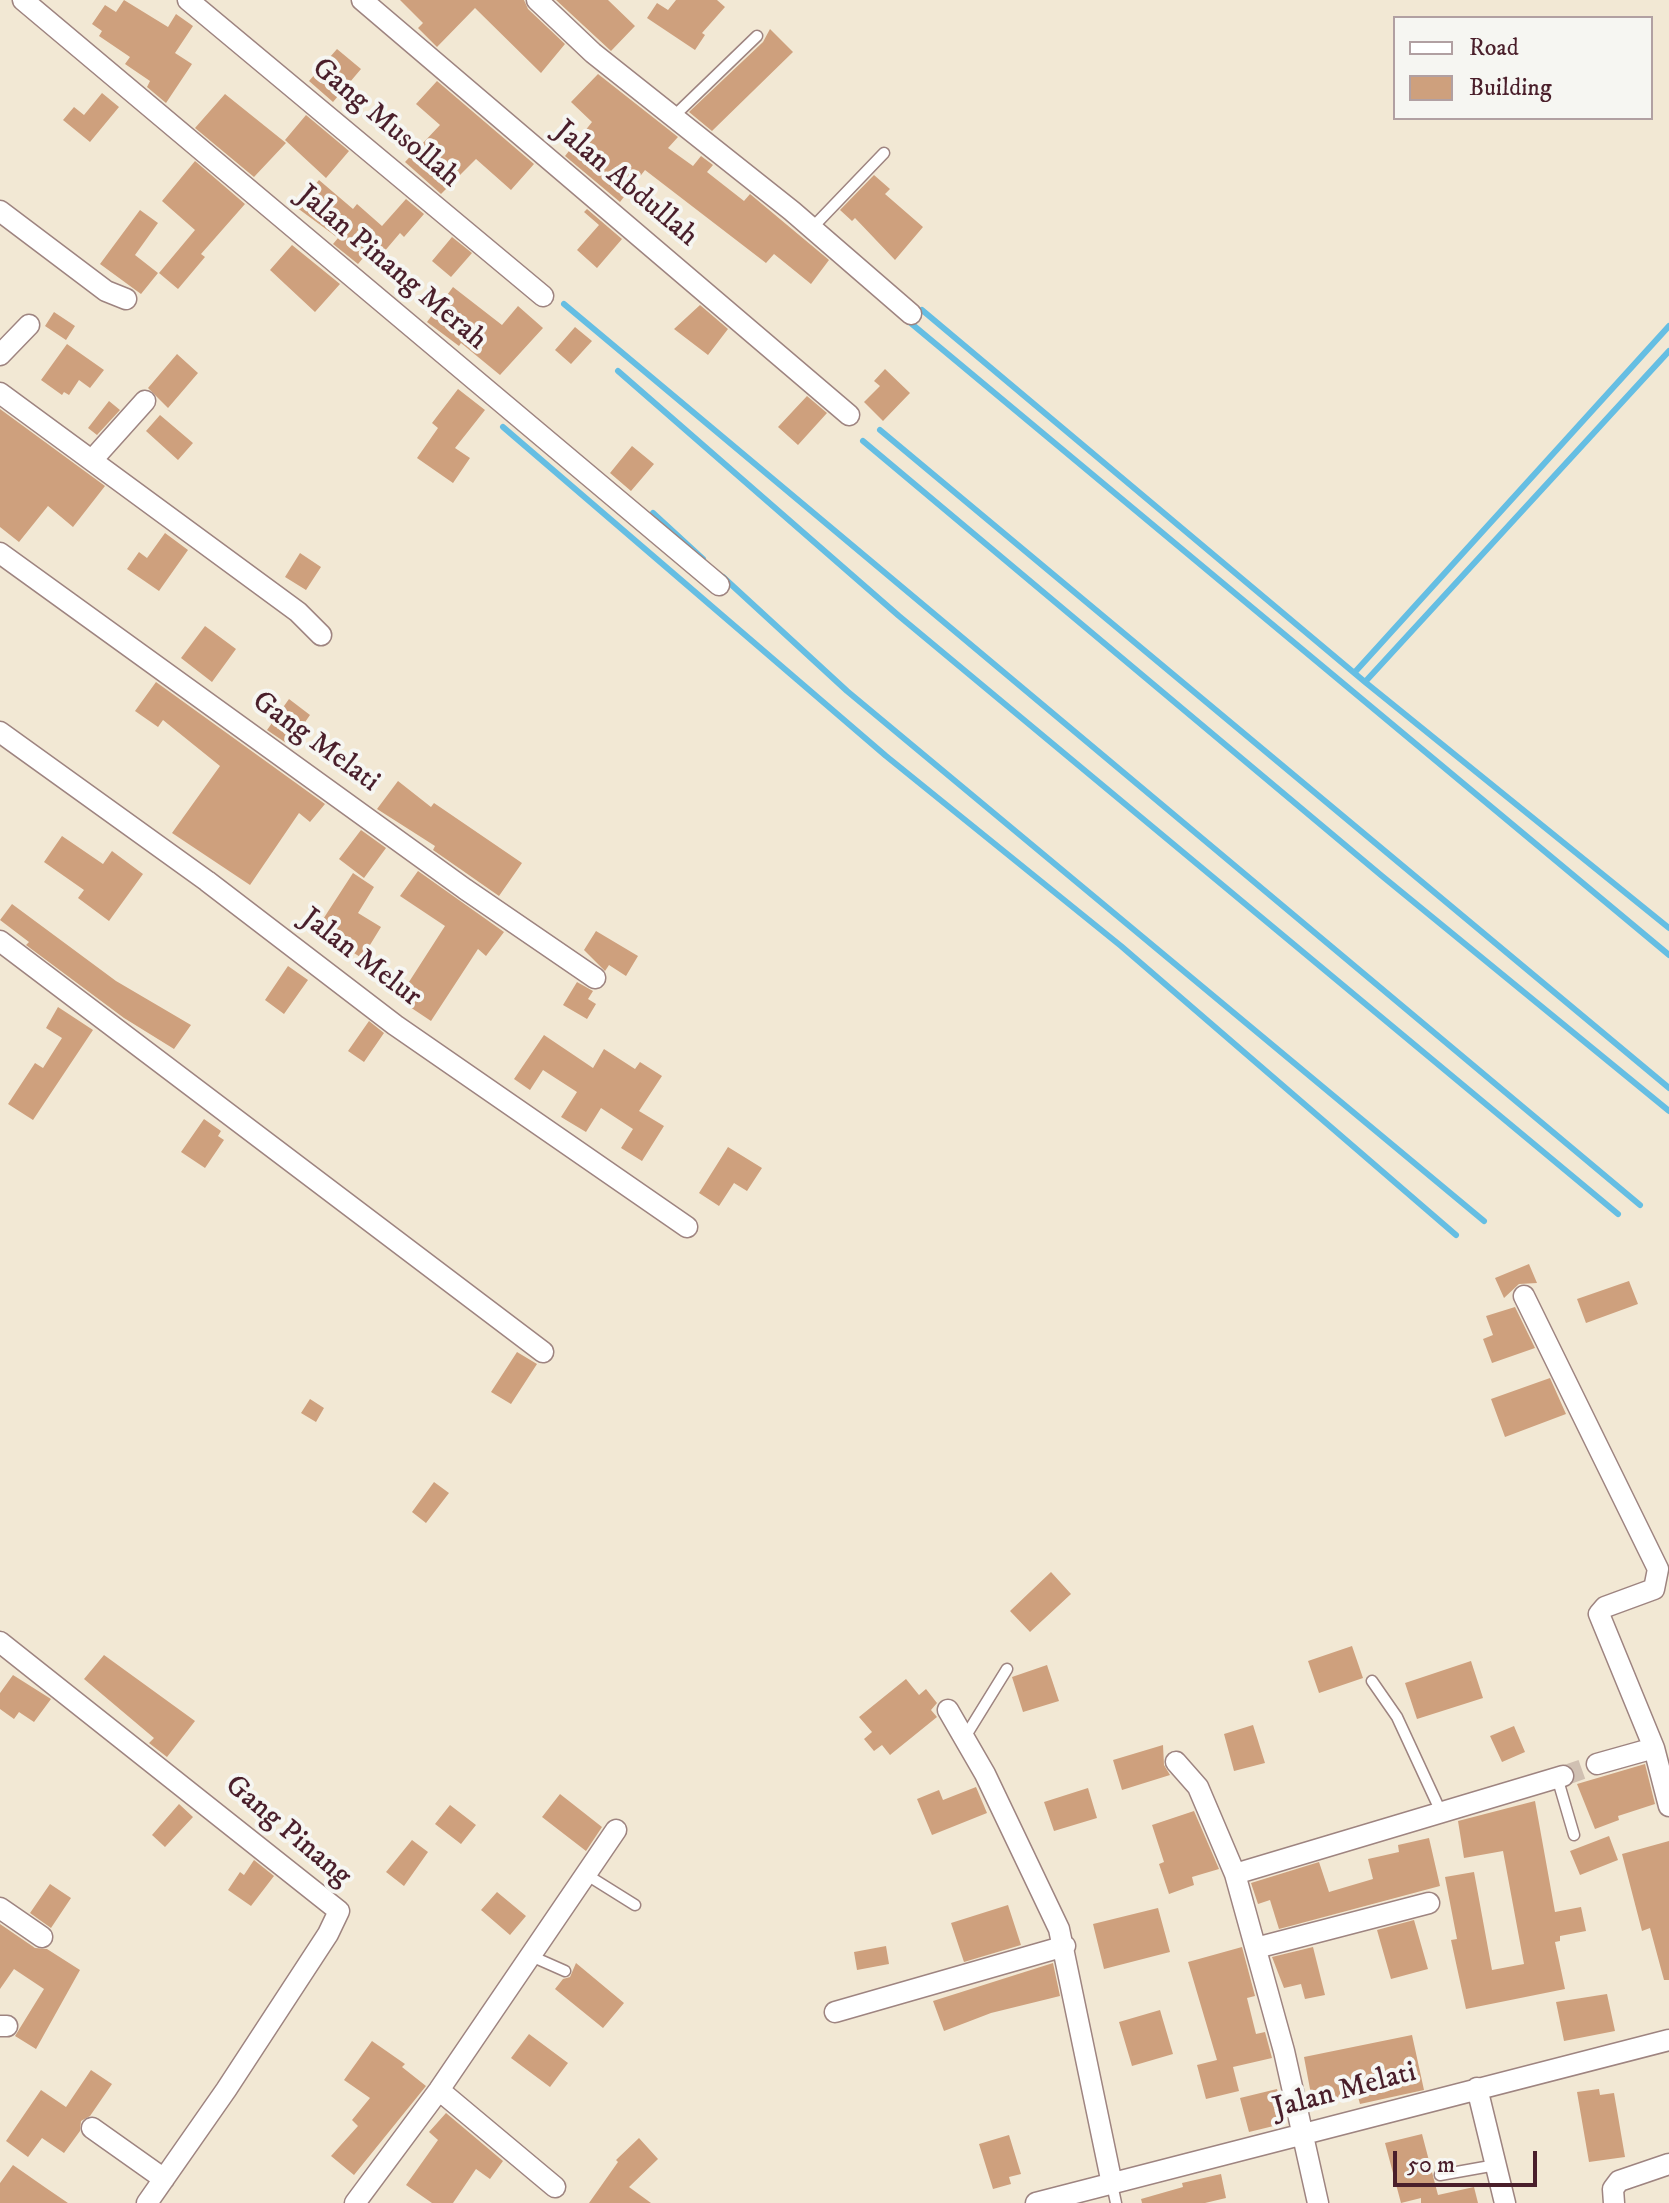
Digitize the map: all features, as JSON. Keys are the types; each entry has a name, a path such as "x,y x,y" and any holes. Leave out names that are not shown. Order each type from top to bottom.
{"street":[{"name":"Jalan Pinang Merah","path":"23,0 719,585"},
{"name":"Gang Musollah","path":"188,0 392,166 543,296"},
{"name":"Jalan Abdullah","path":"362,0 849,415"},
{"path":"537,0 561,8 593,53 812,228 911,314"},
{"path":"0,211 106,291 126,299"},
{"path":"0,355 29,325"},
{"path":"0,393 298,612 321,635"},
{"path":"93,459 145,401"},
{"name":"Gang Melati","path":"0,553 465,889 595,978"},
{"name":"Jalan Melur","path":"0,732 207,881 395,1025 687,1227"},
{"path":"0,941 543,1352"},
{"path":"1524,1296 1658,1569 1654,1589 1605,1607 1599,1614 1654,1748 1669,1806"},
{"name":"Gang Pinang","path":"0,1642 339,1911 337,1920 277,2012 147,2203"},
{"path":"948,1710 965,1737 1065,1946 1114,2194"},
{"path":"1597,1764 1654,1748"},
{"path":"1176,1762 1198,1787 1235,1874 1304,2135 1318,2203"},
{"path":"1235,1874 1560,1776"},
{"path":"355,2203 439,2090 616,1830"},
{"path":"1256,1948 1429,1903"},
{"path":"0,1908 42,1937"},
{"path":"835,2012 1065,1946"},
{"name":"Jalan Melati","path":"1036,2203 1114,2194 1304,2135 1669,2040"},
{"path":"1477,2088 1505,2203"},
{"path":"439,2090 555,2187"},
{"path":"92,2128 164,2179"},
{"path":"1614,2203 1613,2189 1619,2181 1669,2164"}],"lane":[{"path":"673,117 757,36"},
{"path":"812,228 884,153"},
{"path":"965,1737 1007,1669"},
{"path":"1372,1681 1397,1717 1441,1812"},
{"path":"1560,1776 1574,1835"},
{"path":"587,1875 635,1905"},
{"path":"531,1956 565,1971"},
{"path":"1440,2175 1496,2165"}],"building":[{"path":"124,0 168,27 176,14 193,26 175,53 192,64 166,103 147,87 150,81 125,64 130,57 99,36 102,31 92,24 105,5 116,12"},
{"path":"400,0 524,0 528,9 565,44 541,73 475,8 437,47 418,28 423,23"},
{"path":"556,0 608,0 635,26 611,51"},
{"path":"676,0 717,0 725,7 702,33 705,35 695,50 647,18 657,3 668,10"},
{"path":"770,29 793,52 712,131 689,112 763,42"},
{"path":"337,49 361,69 333,102 309,81"},
{"path":"598,74 678,137 668,148 693,166 701,156 713,165 707,172 744,201 750,194 829,260 811,284 774,254 766,263 645,170 620,202 565,156 592,122 571,102"},
{"path":"437,81 534,164 511,190 476,159 441,194 405,162 440,125 416,104"},
{"path":"102,93 119,107 90,142 63,120 74,107 84,115"},
{"path":"225,94 286,143 254,177 195,128"},
{"path":"306,115 349,151 326,178 285,140"},
{"path":"195,161 245,204 201,254 205,257 178,289 159,273 195,230 162,201"},
{"path":"874,175 890,189 885,194 923,227 895,260 855,218 852,221 840,210"},
{"path":"319,180 353,209 357,204 382,226 406,199 424,214 404,237 400,233 372,266 363,258 358,264 333,244 338,238 296,207"},
{"path":"587,209 622,239 597,268 577,250 599,225 584,212"},
{"path":"140,210 158,223 135,255 158,273 141,294 100,264"},
{"path":"452,237 472,253 451,277 432,261"},
{"path":"292,245 340,284 315,312 270,270"},
{"path":"453,287 502,325 518,306 543,328 500,375 461,343 459,346 427,322"},
{"path":"700,305 728,329 708,355 674,329"},
{"path":"54,312 75,326 66,340 45,326"},
{"path":"575,327 592,341 571,364 555,350"},
{"path":"67,344 104,370 90,388 79,380 69,395 64,392 62,395 41,380"},
{"path":"177,354 198,373 168,408 148,388"},
{"path":"885,369 910,393 883,421 864,402 880,386 874,381"},
{"path":"458,389 485,410 455,448 470,458 453,483 417,458 438,428 432,423"},
{"path":"807,396 827,413 798,445 778,427"},
{"path":"109,401 120,410 97,435 88,428"},
{"path":"0,409 105,486 73,527 48,506 19,542 0,527"},
{"path":"160,415 193,443 178,460 146,431"},
{"path":"632,446 654,464 631,491 610,473"},
{"path":"165,533 188,550 159,591 127,569 139,552 147,558"},
{"path":"300,553 321,567 306,590 285,577"},
{"path":"205,626 236,649 212,682 181,658"},
{"path":"156,682 325,804 310,822 299,813 250,885 172,833 220,766 163,720 158,727 135,711"},
{"path":"289,699 310,715 289,745 267,730"},
{"path":"398,781 431,807 434,803 522,863 499,896 433,850 435,846 377,809"},
{"path":"361,830 386,848 364,878 339,859"},
{"path":"62,836 103,864 112,851 143,874 109,921 78,898 84,890 44,862"},
{"path":"418,871 504,932 486,956 478,949 431,1021 398,999 445,926 400,896"},
{"path":"353,873 374,887 358,913 381,927 362,958 316,930"},
{"path":"12,904 116,981 191,1025 174,1049 124,1018 26,945 29,942 0,920"},
{"path":"596,931 638,956 626,976 609,965 605,971 584,950"},
{"path":"288,966 308,980 284,1014 265,1000"},
{"path":"577,982 593,991 588,999 596,1004 587,1019 563,1005"},
{"path":"58,1007 93,1030 33,1120 8,1104 35,1063 43,1068 62,1038 46,1028"},
{"path":"369,1021 384,1033 364,1062 348,1051"},
{"path":"544,1035 593,1068 604,1049 635,1069 640,1062 662,1076 639,1111 664,1126 642,1161 621,1148 633,1129 601,1108 586,1132 561,1117 577,1092 543,1070 530,1090 514,1079"},
{"path":"204,1119 221,1131 218,1136 224,1140 205,1168 181,1152"},
{"path":"728,1147 762,1168 747,1191 734,1183 719,1206 699,1193"},
{"path":"1529,1264 1537,1283 1519,1284 1504,1298 1495,1278"},
{"path":"1629,1281 1638,1304 1586,1323 1577,1299"},
{"path":"1515,1307 1535,1348 1492,1363 1483,1339 1493,1335 1486,1316"},
{"path":"517,1352 537,1364 511,1404 491,1392"},
{"path":"1550,1378 1566,1414 1505,1437 1491,1399"},
{"path":"310,1399 324,1408 316,1422 301,1413"},
{"path":"434,1482 449,1493 426,1523 412,1512"},
{"path":"1051,1572 1071,1594 1030,1632 1010,1611"},
{"path":"1352,1646 1363,1678 1319,1693 1308,1661"},
{"path":"104,1655 195,1721 167,1757 149,1743 154,1738 84,1679"},
{"path":"1471,1661 1483,1698 1417,1719 1405,1683"},
{"path":"1047,1665 1059,1701 1023,1712 1012,1677"},
{"path":"13,1675 51,1699 34,1722 19,1712 14,1719 0,1709 0,1693"},
{"path":"906,1679 919,1695 926,1689 937,1703 931,1710 937,1717 890,1755 882,1745 874,1751 864,1739 872,1732 859,1717"},
{"path":"1253,1725 1265,1763 1234,1771 1224,1734"},
{"path":"1514,1726 1525,1752 1502,1762 1490,1736"},
{"path":"1163,1745 1164,1765 1170,1775 1122,1790 1113,1760"},
{"path":"1645,1764 1655,1804 1618,1816 1619,1820 1595,1829 1577,1784"},
{"path":"976,1787 987,1813 932,1835 917,1799 939,1790 943,1800"},
{"path":"1088,1788 1097,1818 1054,1831 1044,1802"},
{"path":"560,1794 602,1827 586,1851 542,1817"},
{"path":"1535,1801 1555,1912 1581,1907 1586,1931 1560,1936 1560,1941 1555,1942 1565,1989 1466,2009 1451,1940 1457,1939 1445,1877 1474,1872 1492,1970 1524,1964 1503,1851 1464,1858 1458,1821"},
{"path":"179,1804 193,1817 165,1847 152,1835"},
{"path":"450,1805 476,1825 461,1844 435,1824"},
{"path":"1194,1811 1219,1869 1192,1877 1194,1885 1169,1894 1159,1864 1164,1862 1152,1825"},
{"path":"1609,1836 1618,1860 1580,1875 1570,1851"},
{"path":"1429,1838 1440,1886 1279,1929 1270,1900 1258,1904 1251,1883 1319,1862 1329,1892 1373,1879 1368,1859 1399,1852 1398,1845"},
{"path":"412,1840 428,1852 404,1886 386,1872"},
{"path":"1669,1841 1669,1980 1664,1980 1650,1928 1642,1931 1622,1854"},
{"path":"254,1860 274,1876 251,1906 228,1890 240,1872 244,1875"},
{"path":"50,1884 71,1898 51,1928 30,1913"},
{"path":"497,1892 526,1916 510,1935 481,1910"},
{"path":"1008,1905 1021,1945 964,1962 951,1923"},
{"path":"1158,1908 1170,1952 1104,1969 1093,1924"},
{"path":"1414,1920 1428,1969 1391,1979 1377,1930"},
{"path":"0,1924 35,1948 47,1949 80,1970 36,2049 15,2036 44,1989 14,1969 0,1989"},
{"path":"886,1946 889,1964 857,1970 854,1952"},
{"path":"1242,1947 1255,1996 1247,1998 1256,2034 1265,2032 1272,2058 1233,2067 1239,2091 1206,2099 1197,2065 1217,2060 1188,1962"},
{"path":"1313,1947 1325,1995 1305,1999 1301,1984 1284,1988 1272,1957"},
{"path":"576,1963 624,2003 603,2028 555,1989 563,1979 570,1977"},
{"path":"1053,1963 1060,1996 991,2013 944,2031 933,2001"},
{"path":"1607,1994 1615,2031 1564,2041 1556,2002"},
{"path":"1160,2010 1173,2054 1132,2066 1119,2022"},
{"path":"529,2034 568,2063 550,2087 511,2058"},
{"path":"1412,2035 1424,2090 1360,2104 1358,2097 1313,2105 1304,2057"},
{"path":"372,2041 405,2064 402,2067 426,2086 354,2175 331,2156 358,2126 352,2120 370,2098 344,2080"},
{"path":"91,2070 112,2084 90,2116 81,2121 80,2131 64,2153 42,2138 28,2157 6,2141 41,2090 66,2107"},
{"path":"1277,2089 1286,2123 1249,2132 1240,2098"},
{"path":"1599,2089 1600,2095 1614,2093 1625,2157 1589,2162 1577,2092"},
{"path":"446,2113 503,2161 490,2179 476,2169 453,2203 432,2203 406,2185 438,2140 429,2132"},
{"path":"1422,2134 1438,2195 1474,2187 1478,2203 1421,2203 1421,2198 1401,2203 1385,2143"},
{"path":"1009,2135 1021,2174 1009,2177 1011,2184 993,2189 979,2144"},
{"path":"639,2138 658,2159 629,2187 651,2203 589,2203 618,2162 616,2160"},
{"path":"13,2165 68,2203 0,2203 0,2183"},
{"path":"1221,2174 1226,2198 1205,2203 1142,2203 1141,2199 1183,2187 1182,2183"}],"waterway":[{"path":"564,304 1640,1205"},
{"path":"922,310 1365,682 1669,928"},
{"path":"907,320 1669,955"},
{"path":"1355,672 1669,326"},
{"path":"1365,682 1669,351"},
{"path":"618,371 899,616 1618,1214"},
{"path":"503,427 886,756 1121,946 1456,1235"},
{"path":"880,430 1669,1088"},
{"path":"863,441 1382,876 1669,1111"},
{"path":"653,513 703,559"},
{"path":"723,577 847,691 1484,1221"}],"tunnel":[{"path":"1563,1776 1597,1764"}]}
